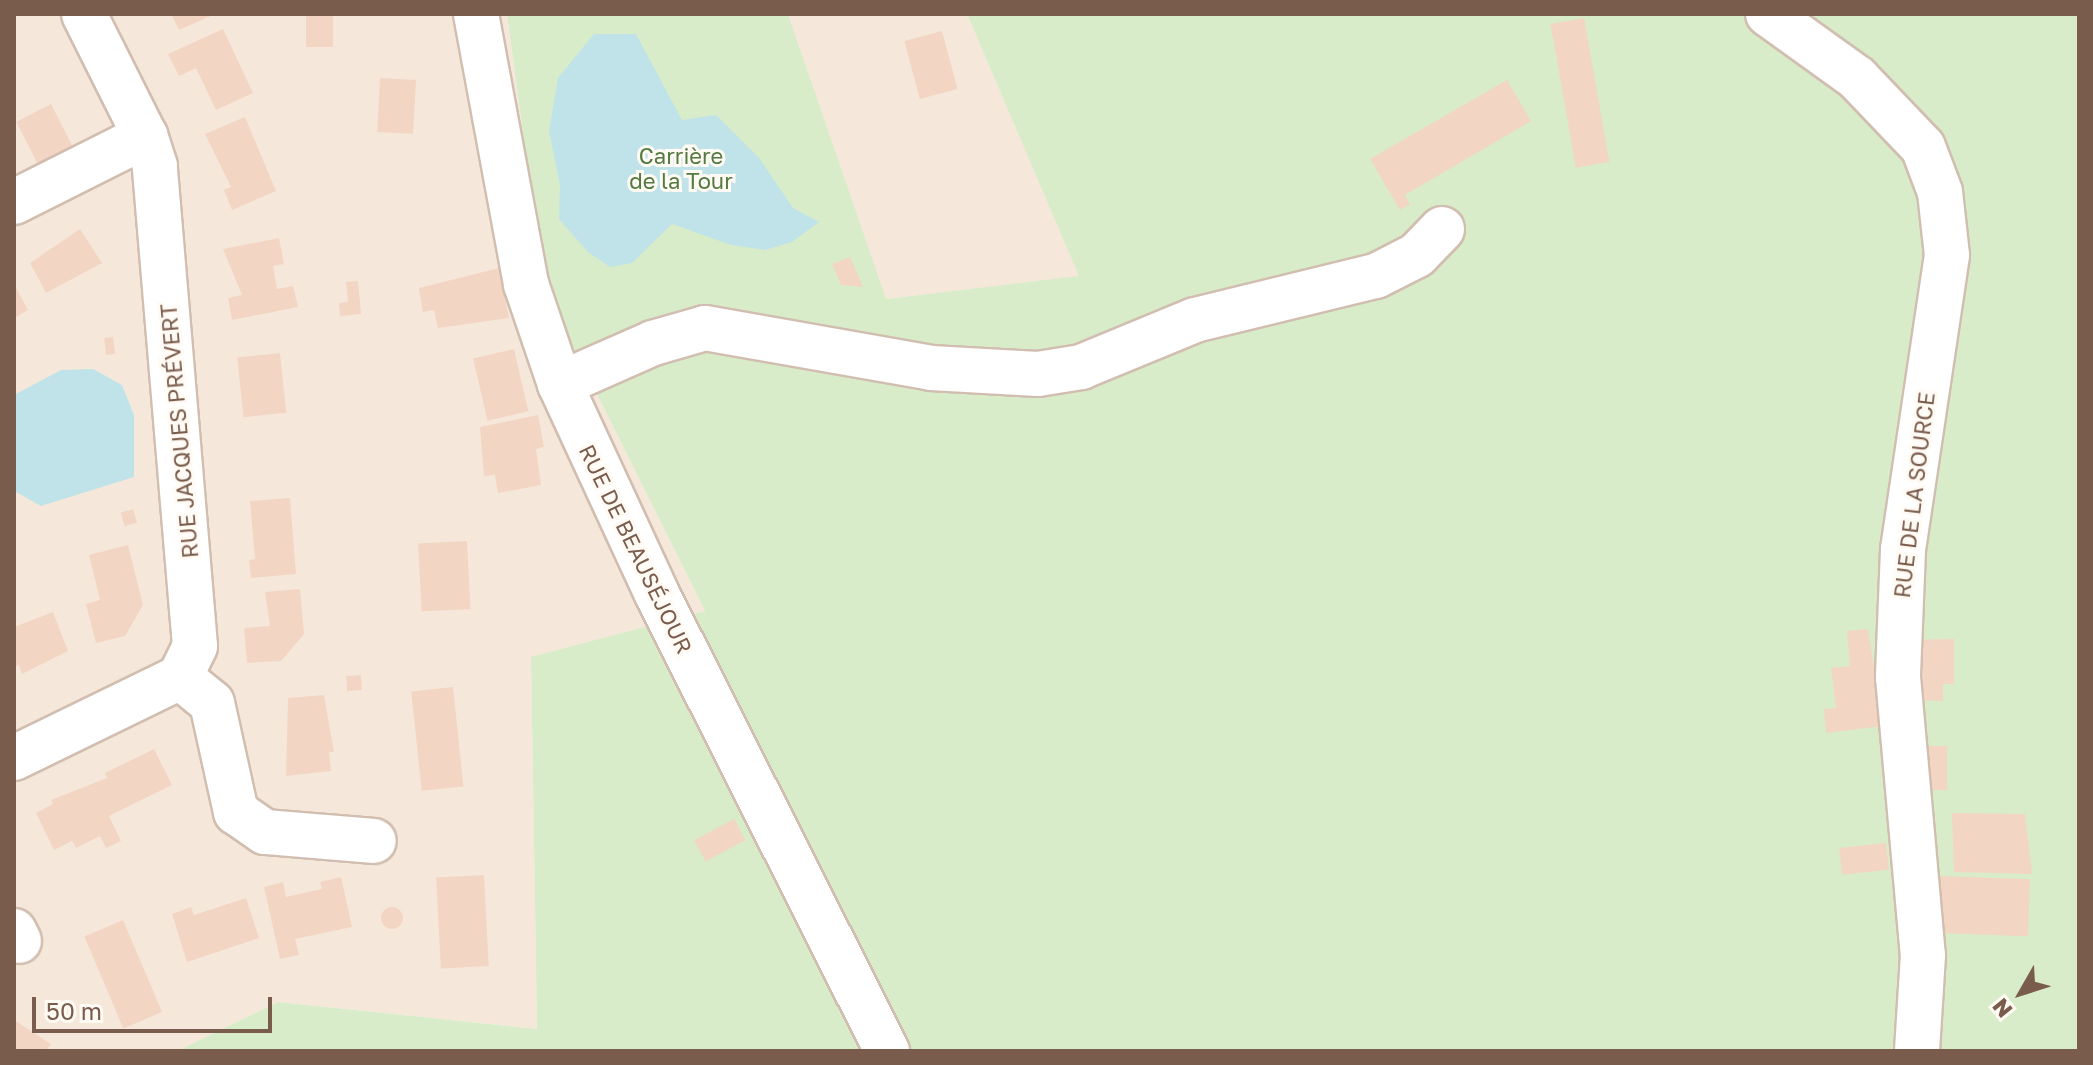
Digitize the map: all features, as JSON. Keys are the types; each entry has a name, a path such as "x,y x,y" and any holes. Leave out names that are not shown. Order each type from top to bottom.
{"street":[{"name":"RUE JACQUES PRÉVERT","path":"84,14 145,136 155,166 194,592 195,646 180,677"},
{"name":"RUE DE BEAUSÉJOUR","path":"476,14 526,284 560,384 625,529 887,1051"},
{"name":"RUE DE LA SOURCE","path":"1768,14 1857,78 1923,147 1940,192 1947,255 1903,550 1898,677 1923,955 1917,1051"},
{"path":"14,202 145,136"},
{"path":"560,384 653,343 705,328 931,368 1038,374 1067,369 1124,352 1195,320 1376,276 1417,255 1442,229"},
{"path":"14,758 180,677 212,703 236,812 265,832 374,841"}],"shaded area":[{"path":"14,14 507,14 536,231 567,334 705,611 531,658 537,1029 278,1002 177,1051 14,1051"},
{"path":"788,14 967,14 1080,277 885,299"}],"green space":[{"name":"Carrière de la Tour","path":"507,14 788,14 886,299 1079,276 967,14 2079,14 2079,1051 177,1051 278,1002 537,1029 531,657 705,611 567,334 536,231"}],"water":[{"path":"594,34 636,34 682,120 716,115 759,158 793,208 819,222 792,242 765,250 731,245 672,224 632,263 610,267 588,252 559,219 560,185 549,131 558,78"},
{"path":"93,369 122,385 134,415 134,477 41,506 14,491 14,395 61,370"}],"building":[{"path":"171,14 215,14 179,30"},
{"path":"306,14 333,14 333,47 306,47"},
{"path":"1584,18 1609,162 1576,168 1551,24"},
{"path":"223,29 253,93 216,110 196,68 179,76 168,54"},
{"path":"942,31 958,89 920,99 904,41"},
{"path":"380,78 416,80 413,134 377,132"},
{"path":"1507,80 1531,121 1405,195 1410,204 1400,210 1370,159"},
{"path":"51,104 74,149 39,167 16,122"},
{"path":"245,117 276,191 232,210 224,190 231,187 205,134"},
{"path":"80,229 102,263 46,293 30,263"},
{"path":"279,238 284,264 273,266 277,289 293,286 298,307 232,320 228,298 242,295 223,249"},
{"path":"850,257 863,287 841,285 832,264"},
{"path":"499,268 509,318 438,328 434,310 423,312 419,288"},
{"path":"358,281 361,314 340,316 339,303 348,302 346,282"},
{"path":"14,284 28,310 14,318"},
{"path":"113,337 115,354 106,355 104,338"},
{"path":"514,349 528,411 487,421 473,358"},
{"path":"280,353 286,413 244,417 237,357"},
{"path":"538,415 544,447 536,449 541,485 498,493 495,475 484,476 480,427"},
{"path":"290,498 296,574 251,578 249,560 255,559 250,501"},
{"path":"133,509 137,522 125,526 121,513"},
{"path":"467,541 471,609 422,611 418,544"},
{"path":"128,545 143,605 125,636 96,643 86,604 100,600 89,555"},
{"path":"300,589 304,634 281,661 247,663 244,628 270,626 265,592"},
{"path":"53,612 68,651 22,674 19,665 14,667 14,627"},
{"path":"1868,629 1883,726 1826,733 1824,709 1836,708 1831,668 1850,666 1847,631"},
{"path":"1954,639 1954,684 1943,684 1943,701 1909,700 1908,640"},
{"path":"361,675 362,690 347,691 346,676"},
{"path":"453,687 463,786 422,791 411,691"},
{"path":"324,695 334,752 329,752 331,771 286,776 288,698"},
{"path":"1927,746 1947,746 1947,790 1927,790"},
{"path":"154,749 172,785 109,816 121,841 106,848 100,836 76,848 72,841 54,850 36,813 53,804 51,800 107,778 105,773"},
{"path":"1952,813 2025,814 2032,874 1954,872"},
{"path":"734,819 745,840 706,861 694,840"},
{"path":"1886,843 1889,870 1842,875 1839,848"},
{"path":"484,875 489,966 441,968 436,878"},
{"path":"1938,876 2030,879 2028,936 1936,933"},
{"path":"341,877 352,927 295,939 299,955 280,959 264,887 283,882 286,897 322,889 320,882"},
{"path":"246,898 259,938 187,962 172,914 191,907 194,915"},
{"path":"392,907 400,910 403,918 400,926 392,929 384,926 381,918 384,910"},
{"path":"123,920 162,1012 123,1028 84,936"},
{"path":"14,1020 51,1044 46,1051 14,1051"}]}
